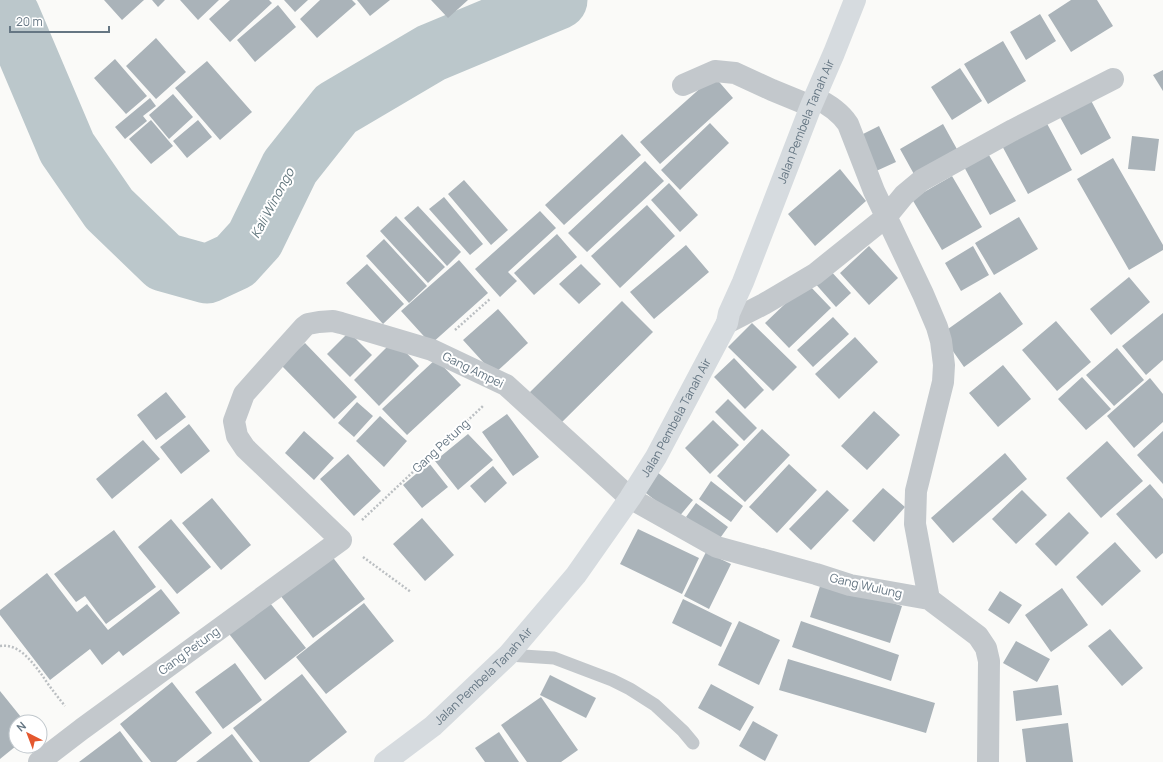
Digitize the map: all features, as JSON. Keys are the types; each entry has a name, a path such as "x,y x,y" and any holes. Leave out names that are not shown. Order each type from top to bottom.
{"main road":[{"name":"Jalan Pembela Tanah Air","path":"384,762 433,726 508,655 576,575 630,498 656,457 727,323 729,313 743,282 813,102 855,0"}],"street":[{"path":"683,85 715,72 735,72 772,90 833,109 843,117 848,124 862,162 886,217 923,294 941,341 944,365 943,382 916,491 915,524 929,599"},
{"path":"727,323 764,304 814,274 886,217 904,195 922,180 1013,130 1113,78"},
{"name":"Gang Ampei","path":"341,540 245,448 237,436 234,420 244,394 304,327 308,324 314,323 333,321 432,350 506,385 630,498"},
{"name":"Gang Wulung","path":"630,498 717,548 816,574 850,585 929,599 978,636 986,648 989,661 988,762"},
{"name":"Gang Petung","path":"39,762 341,540"}],"lane":[{"path":"508,655 554,658 612,680 630,689 655,706 683,731 693,743"}],"path":[{"path":"432,350 490,299"},
{"name":"Gang Petung","path":"341,540 506,385"},
{"path":"341,540 411,592"},
{"path":"0,646 6,645 20,651 31,661 82,729"}],"building":[{"path":"104,0 144,0 122,20"},
{"path":"152,0 165,0 158,7"},
{"path":"180,0 219,0 198,20"},
{"path":"230,0 269,0 272,3 230,42 209,19"},
{"path":"284,0 308,0 295,12"},
{"path":"320,0 352,0 356,4 317,38 300,19"},
{"path":"357,0 390,0 370,16"},
{"path":"431,0 468,0 448,18"},
{"path":"1071,0 1097,0 1113,26 1071,52 1048,15"},
{"path":"278,5 296,27 255,62 237,40"},
{"path":"1040,14 1056,41 1026,60 1010,32"},
{"path":"156,38 186,72 156,99 126,66"},
{"path":"1003,41 1026,81 988,104 964,64"},
{"path":"115,59 147,96 126,114 94,78"},
{"path":"207,61 252,112 220,140 175,88"},
{"path":"960,68 982,101 952,120 931,87"},
{"path":"1163,70 1163,91 1153,75"},
{"path":"714,76 733,98 660,164 640,142"},
{"path":"1087,93 1111,138 1081,155 1056,110"},
{"path":"173,94 193,117 169,139 149,115"},
{"path":"150,98 156,106 143,116 147,121 125,139 115,127"},
{"path":"1044,118 1072,170 1028,194 1000,142"},
{"path":"151,120 173,146 151,164 129,139"},
{"path":"198,120 212,137 187,158 173,141"},
{"path":"710,123 729,143 680,190 661,170"},
{"path":"943,124 958,151 915,176 900,149"},
{"path":"879,126 896,162 874,172 857,137"},
{"path":"622,134 641,155 564,225 545,205"},
{"path":"1132,136 1159,139 1155,171 1128,169"},
{"path":"986,150 1016,201 990,215 962,163"},
{"path":"1113,158 1163,245 1163,250 1129,270 1077,179"},
{"path":"645,161 664,181 587,252 568,233"},
{"path":"840,169 866,201 815,246 788,214"},
{"path":"952,176 982,227 942,250 912,199"},
{"path":"464,180 508,230 491,245 448,194"},
{"path":"669,183 698,215 680,232 651,200"},
{"path":"444,197 483,244 470,255 429,209"},
{"path":"647,205 675,236 620,288 591,256"},
{"path":"418,206 461,252 447,266 404,218"},
{"path":"540,211 556,228 508,272 517,281 500,297 475,269"},
{"path":"396,216 445,267 428,283 380,231"},
{"path":"1019,217 1038,249 994,275 975,243"},
{"path":"557,234 577,257 534,295 514,273"},
{"path":"384,239 427,286 409,303 366,256"},
{"path":"686,245 709,272 654,319 630,292"},
{"path":"869,246 898,278 869,305 840,273"},
{"path":"973,246 989,275 961,291 945,263"},
{"path":"459,260 488,293 431,344 401,311"},
{"path":"367,264 404,304 383,324 346,283"},
{"path":"581,264 601,284 579,304 559,284"},
{"path":"828,268 851,293 836,307 813,281"},
{"path":"1129,277 1150,302 1111,335 1090,309"},
{"path":"807,283 831,308 789,348 765,323"},
{"path":"1000,292 1023,324 964,367 941,334"},
{"path":"622,301 653,332 560,424 529,393"},
{"path":"498,309 528,343 494,374 463,340"},
{"path":"1163,313 1163,360 1146,375 1122,346"},
{"path":"833,317 849,334 813,367 797,350"},
{"path":"1056,321 1091,362 1057,391 1022,350"},
{"path":"752,323 797,367 773,391 728,347"},
{"path":"349,332 372,355 350,377 327,354"},
{"path":"855,337 878,362 839,399 815,374"},
{"path":"394,340 419,366 379,406 354,380"},
{"path":"305,343 357,397 334,419 281,365"},
{"path":"1117,348 1144,380 1114,406 1086,375"},
{"path":"734,358 764,390 745,409 714,377"},
{"path":"436,359 461,385 407,435 382,409"},
{"path":"1003,365 1031,399 998,427 969,393"},
{"path":"1082,377 1111,409 1086,430 1058,399"},
{"path":"1150,378 1163,394 1163,422 1134,448 1107,416"},
{"path":"166,392 186,417 156,440 137,415"},
{"path":"728,399 757,428 744,441 715,412"},
{"path":"357,402 373,416 354,437 338,423"},
{"path":"874,411 900,435 867,470 841,446"},
{"path":"507,414 539,457 513,476 482,432"},
{"path":"380,416 407,441 384,467 356,441"},
{"path":"713,420 739,445 710,474 685,448"},
{"path":"189,424 210,451 181,474 160,447"},
{"path":"762,429 790,455 745,502 717,476"},
{"path":"304,431 334,458 314,480 285,453"},
{"path":"1163,431 1163,484 1137,455"},
{"path":"468,434 493,460 458,490 435,461"},
{"path":"143,440 160,459 112,499 96,479"},
{"path":"1107,441 1143,481 1101,518 1066,478"},
{"path":"1005,453 1027,479 953,543 931,518"},
{"path":"348,454 381,491 354,516 320,479"},
{"path":"429,463 448,487 422,508 403,485"},
{"path":"789,464 817,490 777,533 749,507"},
{"path":"493,466 507,483 485,503 470,486"},
{"path":"657,472 693,500 678,518 642,490"},
{"path":"711,481 743,506 731,522 699,499"},
{"path":"1150,484 1163,499 1163,553 1156,559 1116,514"},
{"path":"883,488 905,507 874,542 852,521"},
{"path":"827,490 849,510 811,550 789,529"},
{"path":"1022,490 1047,515 1016,544 992,519"},
{"path":"212,498 251,545 221,570 182,523"},
{"path":"696,503 728,527 718,541 686,517"},
{"path":"1069,512 1089,533 1056,566 1035,544"},
{"path":"422,518 454,555 425,581 393,544"},
{"path":"171,519 211,567 177,594 138,547"},
{"path":"638,529 699,558 682,594 620,564"},
{"path":"114,530 156,587 106,624 85,596 76,602 54,574"},
{"path":"1115,542 1141,571 1102,606 1076,577"},
{"path":"706,552 731,564 709,609 684,596"},
{"path":"331,555 365,599 313,638 280,595"},
{"path":"47,573 77,612 87,604 108,630 161,589 180,613 123,656 119,651 102,665 90,649 50,680 0,615 0,610"},
{"path":"822,580 902,606 890,643 810,617"},
{"path":"1062,588 1088,625 1051,652 1025,615"},
{"path":"1000,591 1022,605 1009,624 988,610"},
{"path":"266,598 306,648 265,680 226,630"},
{"path":"683,599 732,623 721,647 672,623"},
{"path":"364,603 394,641 326,694 296,657"},
{"path":"739,621 780,640 759,685 718,665"},
{"path":"801,621 899,655 891,681 792,647"},
{"path":"1110,629 1143,668 1122,686 1088,646"},
{"path":"1016,641 1050,659 1037,682 1003,663"},
{"path":"788,659 935,703 926,733 779,690"},
{"path":"235,663 262,700 223,729 195,692"},
{"path":"302,674 347,732 309,762 260,762 233,728"},
{"path":"550,675 596,698 586,718 540,695"},
{"path":"172,682 212,733 176,762 151,762 120,724"},
{"path":"711,684 754,707 740,731 698,708"},
{"path":"1058,685 1062,715 1016,721 1013,691"},
{"path":"0,691 19,714 8,714 8,752 0,759"},
{"path":"541,697 578,750 561,762 527,762 501,725"},
{"path":"753,721 778,735 765,761 739,746"},
{"path":"1068,723 1073,762 1026,762 1022,729"},
{"path":"120,731 143,762 79,762"},
{"path":"499,732 519,762 485,762 475,748"},
{"path":"232,734 253,762 196,762"}],"waterway":[{"name":"Kali Winongo","path":"1,0 11,16 67,148 109,209 164,262 207,274 235,261 255,239 290,167 336,109 431,53 558,0"}]}
